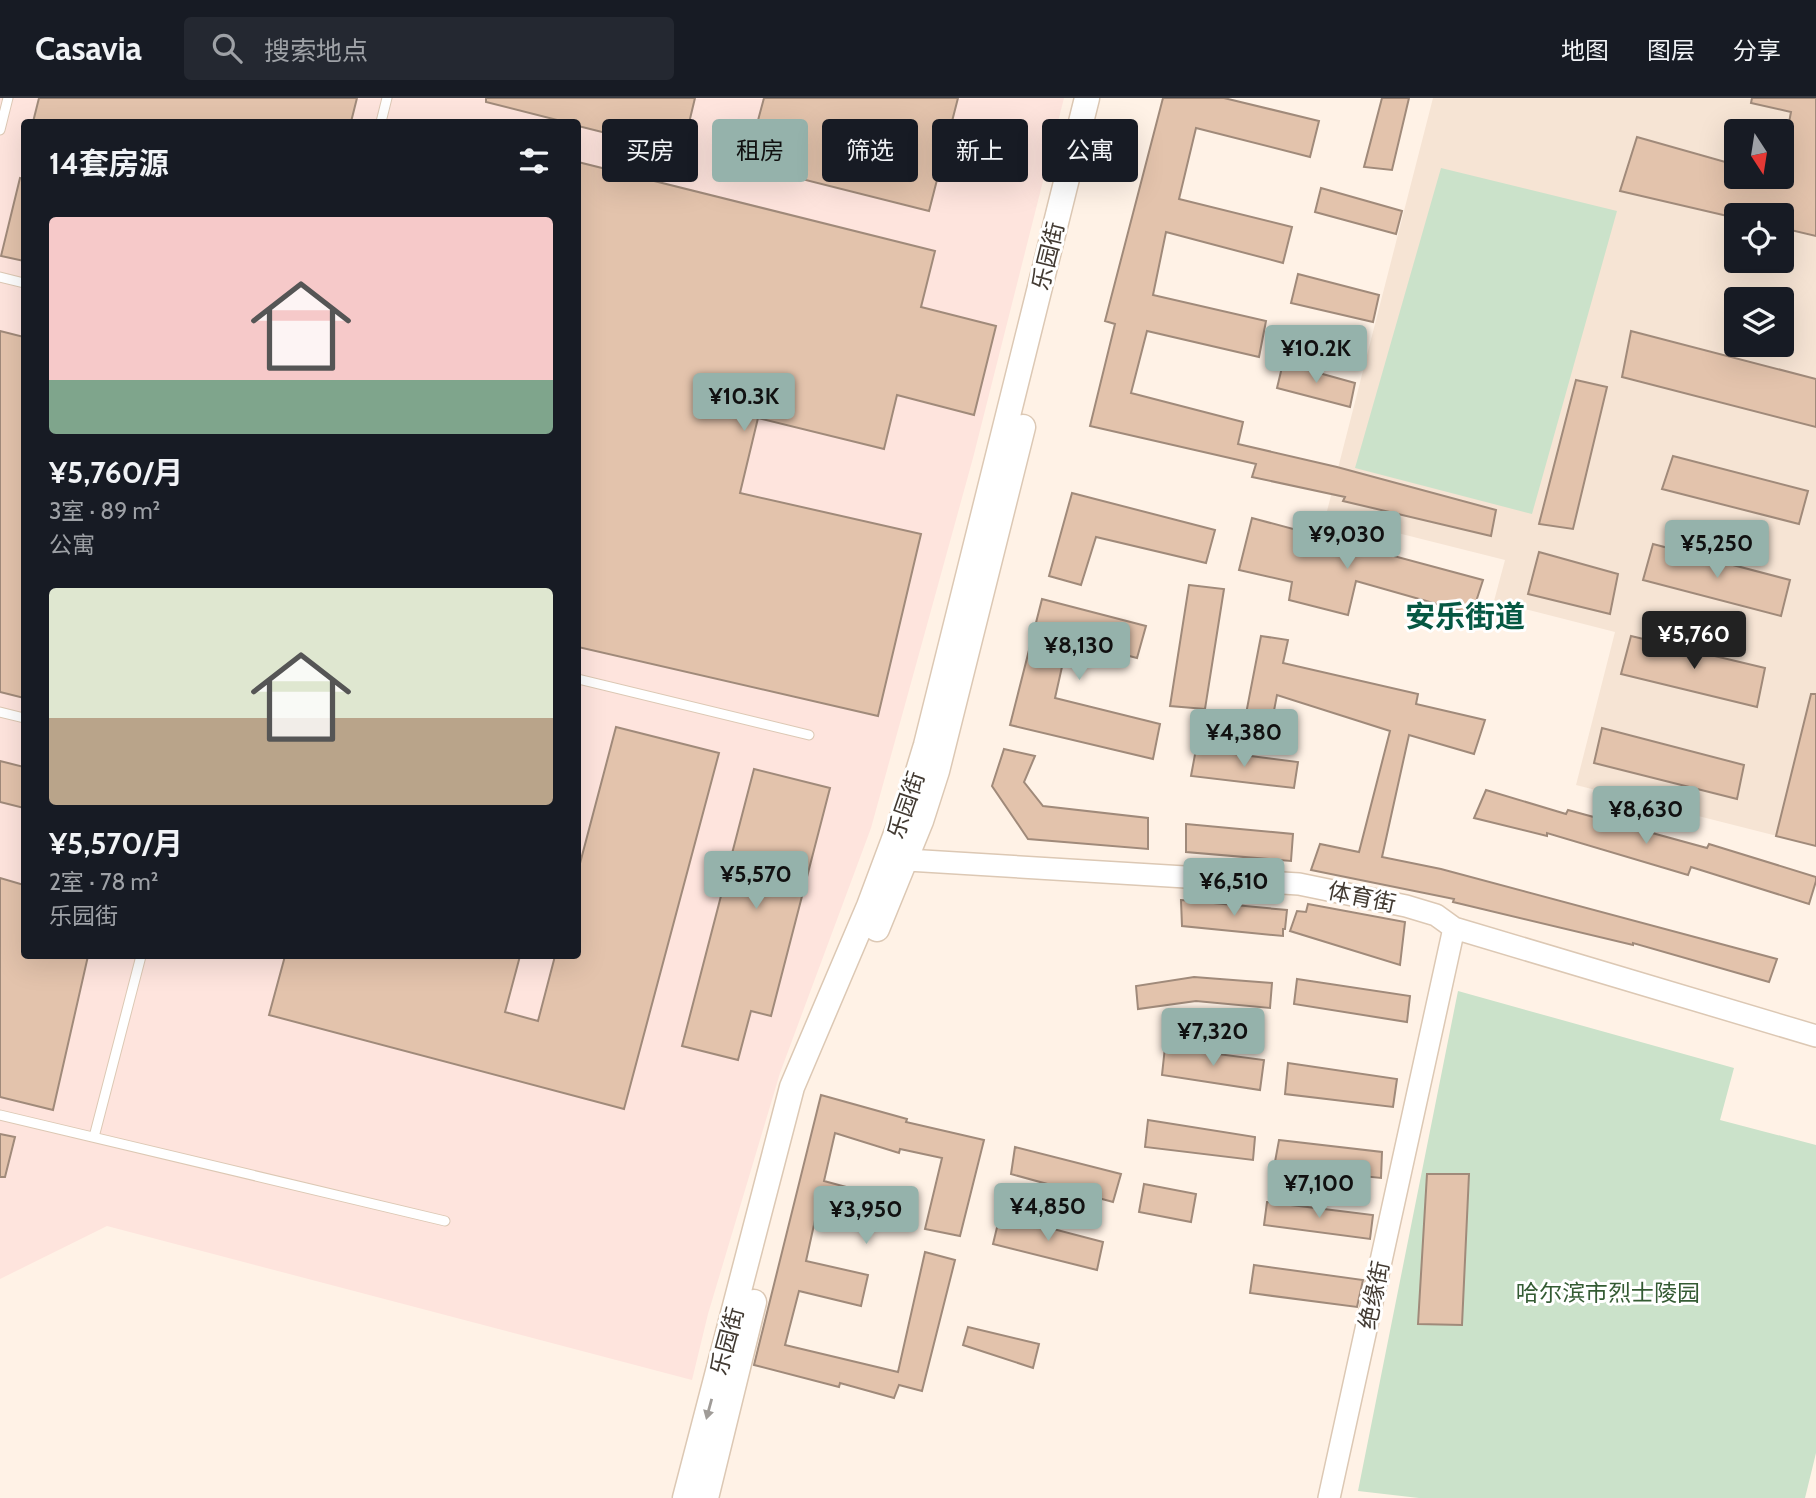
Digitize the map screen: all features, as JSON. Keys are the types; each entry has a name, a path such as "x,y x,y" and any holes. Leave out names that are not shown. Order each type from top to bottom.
{"main road":[{"name":"乐园街","path":"706,1498 804,1104 896,860 1087,98"},
{"name":"乐园街","path":"685,1498 792,1087 896,860 925,808 949,726 1102,98"}],"street":[{"name":"体育街","path":"896,860 1299,884 1406,906 1436,915 1454,928 1816,1037"},
{"name":"绝缘街","path":"1329,1498 1454,928"}],"lane":[{"path":"0,130 8,98"},
{"path":"382,119 387,98"},
{"path":"0,277 21,282"},
{"path":"581,680 809,735"},
{"path":"0,712 21,717"},
{"path":"94,1137 140,959"},
{"path":"0,1115 445,1221"}],"shaded area":[{"path":"0,98 1064,98 1059,119 1042,119 1043,182 973,458 871,828 780,1073 708,1314 692,1380 107,1226 0,1279"},
{"path":"1433,98 1816,98 1816,846 1576,785 1615,632 1494,601 1505,560 1326,515"}],"green space":[{"path":"1441,168 1617,211 1532,514 1355,468"},
{"name":"哈尔滨市烈士陵园","path":"1458,991 1734,1068 1720,1120 1816,1145 1816,1453 1805,1498 1419,1498 1358,1491"}],"building":[{"path":"39,98 357,98 352,119 34,119"},
{"path":"486,98 695,98 690,119 602,119 602,132 581,127 581,119 553,119 486,102"},
{"path":"764,98 958,98 953,119 932,119 932,182 936,182 929,211 808,181 808,119 758,119"},
{"path":"1163,98 1224,98 1319,121 1310,157 1196,128 1179,199 1292,227 1283,263 1166,232 1153,295 1266,321 1259,357 1147,331 1131,393 1243,422 1238,444 1337,467 1496,510 1491,536 1343,501 1345,497 1252,477 1256,464 1090,426 1115,324 1105,321"},
{"path":"1382,98 1409,98 1392,170 1364,167"},
{"path":"1752,98 1816,98 1816,236 1794,231 1794,203 1724,203 1724,215 1620,191 1637,137 1724,162 1724,189 1794,189 1794,119 1790,119 1791,112 1751,103"},
{"path":"581,163 602,168 602,182 658,182 935,251 921,307 996,326 974,415 897,395 884,449 758,418 740,493 921,534 878,716 581,648"},
{"path":"20,178 21,178 21,260 1,256"},
{"path":"1321,188 1402,211 1396,234 1315,212"},
{"path":"1298,274 1379,295 1373,322 1291,303"},
{"path":"0,331 21,336 21,697 0,692"},
{"path":"1631,331 1816,379 1816,427 1622,377"},
{"path":"1283,363 1355,383 1350,407 1277,388"},
{"path":"1576,380 1607,387 1573,529 1539,524"},
{"path":"1673,456 1808,491 1799,524 1662,489"},
{"path":"1072,493 1215,530 1206,563 1096,537 1081,585 1049,576"},
{"path":"1252,518 1483,580 1472,614 1356,581 1348,615 1289,600 1292,582 1239,570"},
{"path":"1653,544 1790,580 1781,616 1643,580"},
{"path":"1539,552 1618,574 1610,614 1528,594"},
{"path":"1189,585 1224,589 1205,709 1170,706"},
{"path":"1042,599 1146,626 1137,658 1068,640 1055,698 1160,724 1153,759 1010,725"},
{"path":"1261,636 1288,640 1283,663 1418,694 1416,704 1485,720 1474,754 1409,735 1382,857 1441,869 1777,959 1769,982 1633,943 1453,902 1454,899 1311,870 1320,844 1359,852 1390,731 1277,695 1272,721 1245,719"},
{"path":"1631,636 1765,668 1757,707 1621,674"},
{"path":"1811,694 1816,694 1816,846 1776,836"},
{"path":"616,727 719,753 624,1109 269,1015 284,959 519,959 505,1012 538,1021 554,959 581,959 581,860"},
{"path":"1602,728 1744,765 1737,799 1594,763"},
{"path":"1004,749 1035,756 1024,782 1043,806 1148,818 1148,849 1028,839 992,786"},
{"path":"1196,749 1298,762 1294,788 1191,776"},
{"path":"0,761 21,766 21,807 0,802"},
{"path":"754,769 830,788 771,1016 751,1011 738,1060 682,1046"},
{"path":"1486,790 1566,814 1568,810 1707,848 1709,844 1816,877 1809,904 1691,867 1688,875 1547,833 1547,836 1474,818"},
{"path":"1186,824 1293,834 1291,861 1186,852"},
{"path":"0,878 21,884 21,959 87,959 53,1110 0,1097"},
{"path":"1181,900 1287,910 1283,936 1182,926"},
{"path":"1308,904 1405,922 1400,965 1290,931 1297,911 1306,912"},
{"path":"1194,977 1272,983 1270,1008 1196,1001 1138,1009 1136,986"},
{"path":"1297,979 1410,996 1407,1022 1294,1004"},
{"path":"1165,1047 1264,1060 1260,1090 1162,1075"},
{"path":"1288,1063 1397,1079 1393,1107 1285,1094"},
{"path":"821,1095 907,1119 906,1122 984,1140 960,1236 925,1229 942,1158 900,1149 899,1153 835,1133 824,1181 887,1198 882,1220 853,1214 852,1220 817,1211 806,1261 868,1275 861,1306 799,1291 785,1345 898,1372 925,1252 955,1260 922,1391 899,1385 894,1398 840,1383 839,1387 754,1365"},
{"path":"1148,1120 1255,1137 1253,1160 1145,1147"},
{"path":"0,1134 15,1137 5,1177 0,1177"},
{"path":"1279,1140 1382,1152 1381,1178 1274,1167"},
{"path":"1015,1147 1121,1174 1113,1202 1011,1174"},
{"path":"1427,1174 1469,1174 1462,1325 1418,1324"},
{"path":"1144,1184 1196,1194 1191,1222 1139,1212"},
{"path":"1267,1202 1373,1215 1370,1239 1264,1225"},
{"path":"1000,1215 1103,1242 1097,1270 993,1244"},
{"path":"1254,1265 1363,1280 1357,1307 1250,1293"},
{"path":"968,1327 1039,1344 1033,1368 963,1345"}],"district":[{"name":"安乐街道","path":"1465,616"}]}
